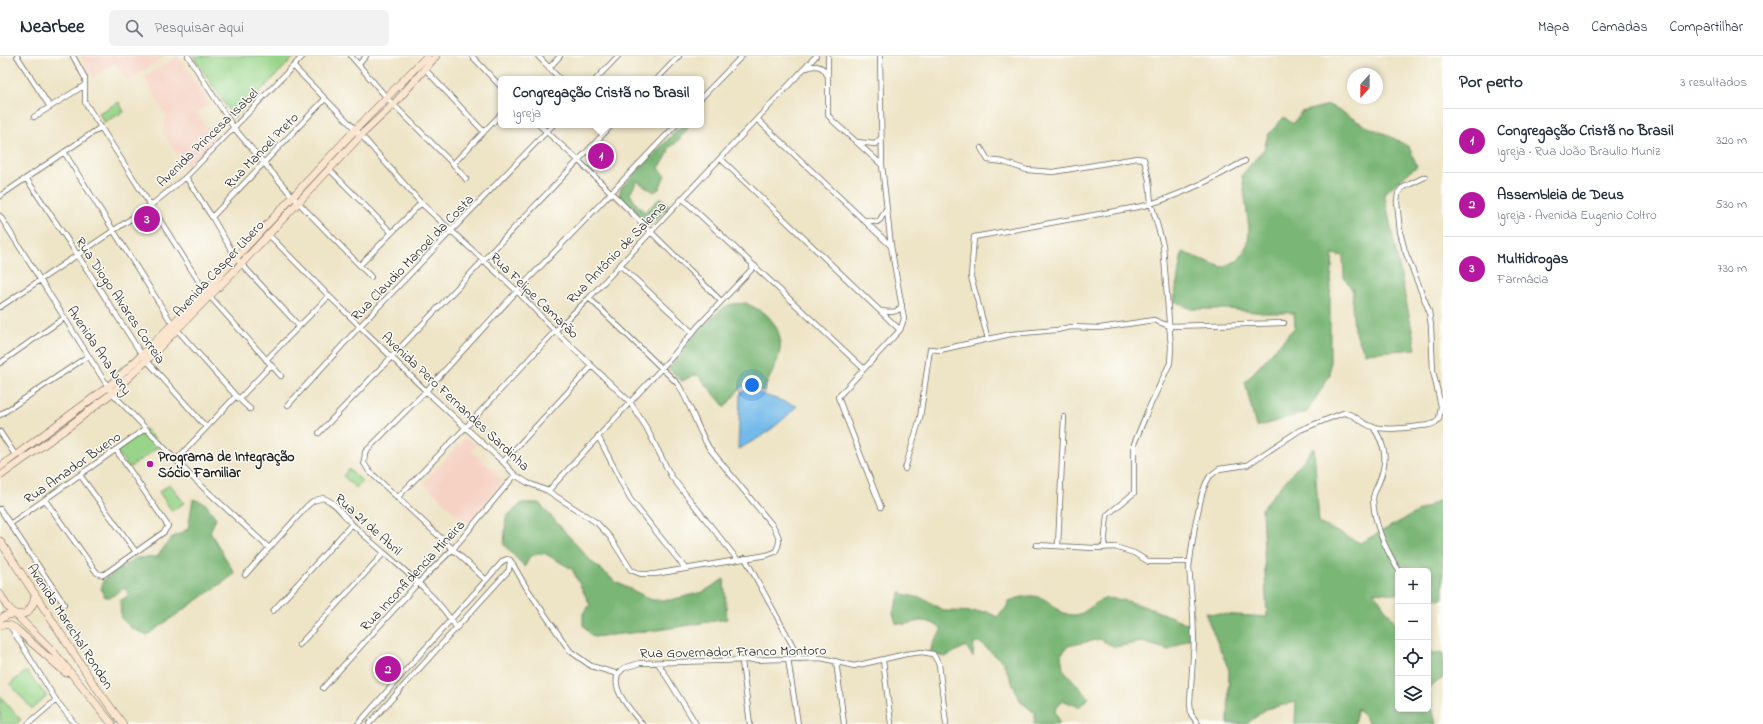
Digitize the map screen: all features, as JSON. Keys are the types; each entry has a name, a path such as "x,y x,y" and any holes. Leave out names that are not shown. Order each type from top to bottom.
{"street":[{"path":"17,56 50,107"},
{"path":"73,56 85,78 85,102 207,294 281,376"},
{"path":"188,56 234,128 295,199 371,277"},
{"name":"Avenida Princesa Isabel","path":"1,305 150,206 186,177 303,56"},
{"path":"351,56 387,98 466,179"},
{"path":"359,64 366,56"},
{"name":"Avenida Casper Libero","path":"0,476 57,436 144,358 175,328 427,56"},
{"name":"Avenida Casper Libero","path":"238,261 268,234 295,199 330,170 358,132 394,104 436,56"},
{"path":"472,56 498,84"},
{"path":"538,56 557,76"},
{"path":"549,68 560,56"},
{"path":"599,76 618,56"},
{"path":"660,76 679,56"},
{"path":"704,95 742,56"},
{"name":"Rua Antônio de Salema","path":"397,498 758,120 816,56"},
{"path":"828,56 828,115 882,165"},
{"path":"880,56 882,165 891,246 904,319 900,330 838,397 881,507"},
{"name":"Rua Felipe Camarão","path":"293,66 358,132 421,203 484,259 555,331 630,402 646,427 671,476 737,560"},
{"path":"804,69 811,66 819,67 826,71 828,76"},
{"path":"424,68 484,132"},
{"path":"34,117 85,85"},
{"name":"Rua Manoel Preto","path":"212,217 325,98"},
{"path":"453,164 498,117"},
{"path":"758,120 891,246"},
{"path":"0,196 101,127"},
{"path":"542,128 578,160 611,194 722,301"},
{"name":"Rua Claudio Manoel da Costa","path":"288,405 360,326 452,232 550,128"},
{"path":"320,433 609,128"},
{"path":"486,580 369,471 365,466 363,459 365,452 426,390 517,291 673,128"},
{"path":"857,142 876,144 881,136"},
{"path":"981,148 988,160 1003,162 1027,170 1053,172 1144,158 1149,180 1151,204 1162,245 1169,326 1170,363 1134,444 1134,493 1107,515 1104,548"},
{"path":"64,152 175,328 237,397 250,409"},
{"path":"721,159 900,330"},
{"path":"988,339 971,277 974,237 1167,200 1214,178 1245,161"},
{"path":"330,170 391,232"},
{"path":"186,177 238,261 299,326"},
{"path":"1372,427 1383,428 1429,425 1435,422 1441,413 1441,406 1433,371 1429,312 1405,251 1400,232 1398,193 1402,188 1425,177"},
{"name":"Rua Diogo Alvares Correia","path":"26,178 144,358 206,427"},
{"path":"682,199 864,369"},
{"path":"360,265 421,203"},
{"path":"862,219 872,221 880,220 884,216 886,208"},
{"name":"Avenida Ana Nery","path":"0,216 110,389 176,460 269,548"},
{"name":"Avenida Pero Fernandes Sardinha","path":"268,234 329,296 515,475 528,483 548,491 597,523 605,530 626,564 634,572 648,574 685,568"},
{"path":"620,265 693,332"},
{"path":"548,491 752,269 752,266 755,266"},
{"path":"266,360 329,296"},
{"path":"589,298 660,369 678,384 702,435 718,459 773,526 779,536 780,541 775,552 767,555 685,568 630,499 598,436"},
{"path":"880,310 893,312 900,308 902,304"},
{"path":"0,363 64,318"},
{"path":"905,469 920,418 930,349 940,350 1011,334 1057,330 1070,327 1100,328 1154,320 1169,326 1284,323"},
{"path":"0,415 88,356"},
{"path":"176,460 206,427 271,365"},
{"path":"503,462 592,366"},
{"name":"Avenida Casper Libero","path":"0,467 110,389"},
{"path":"1198,724 1191,714 1190,702 1194,642 1189,562 1202,494 1206,483 1214,472 1227,467 1247,465 1300,430 1334,415 1349,413 1372,427 1382,441 1385,456 1381,476 1373,498 1382,539 1397,568"},
{"path":"1058,546 1064,417"},
{"name":"Rua Amador Bueno","path":"10,524 145,428"},
{"path":"0,432 16,456"},
{"path":"45,500 97,573 103,575 106,574 164,532 168,526 116,450"},
{"path":"80,475 136,552"},
{"name":"Rua Inconfidencia Mineira","path":"323,688 418,583 453,549 515,475"},
{"name":"Rua 21 de Abril","path":"269,548 307,506 313,501 323,498 334,504 352,524 418,583 456,627"},
{"path":"0,509 64,604"},
{"path":"273,611 352,524"},
{"name":"Avenida Marechal Rondon","path":"0,541 93,683 123,724"},
{"path":"1036,545 1104,548 1115,547 1134,553 1149,562 1189,562"},
{"path":"245,575 269,548"},
{"path":"299,645 384,552"},
{"path":"745,558 800,659"},
{"path":"358,724 503,561 507,559 510,560"},
{"path":"369,724 509,570 510,560"},
{"path":"510,560 526,587 570,651 591,666 618,674 616,685 619,692 642,724"},
{"name":"Avenida Marechal Rondon","path":"0,594 6,606 53,651 112,724"},
{"path":"0,619 13,613 22,615 27,613 33,604 35,595"},
{"path":"0,625 9,625 30,641 85,691"},
{"path":"9,625 56,700 75,724"},
{"name":"Rua Governador Franco Montoro","path":"618,674 640,662 658,663 822,658 854,666 906,654 930,652 936,657 939,664 946,724"},
{"path":"788,659 798,724"},
{"path":"883,660 891,724"},
{"path":"742,661 750,724"},
{"path":"836,661 844,724"},
{"path":"658,663 696,724"},
{"path":"389,689 395,695"},
{"path":"28,724 56,700"}],"shaded area":[{"path":"80,56 165,56 128,81 115,62 93,77"},
{"path":"178,56 210,104 197,112 216,141 187,168 163,132 167,116 144,78"},
{"path":"465,438 477,445 471,451 497,473 495,475 503,480 467,524 423,483"}],"green space":[{"path":"193,56 295,56 234,118"},
{"path":"119,102 124,112 104,122 99,113"},
{"path":"1329,105 1366,126 1388,135 1409,147 1417,166 1384,193 1416,349 1365,353 1354,330 1352,305 1353,291 1344,277 1343,256 1333,254 1330,299 1330,375 1307,412 1256,427 1245,382 1295,327 1294,313 1264,313 1228,309 1191,309 1174,301 1182,252 1222,267 1239,260 1248,243 1249,228 1242,175 1264,149 1268,135 1284,117 1293,124 1301,112"},
{"path":"679,128 688,128 676,143 669,148 659,168 665,175 659,189 654,192 637,181 630,194 637,205 645,212 661,197 670,206 650,226 619,194 621,188"},
{"path":"746,303 766,314 775,326 779,335 779,353 773,372 763,391 742,386 725,407 698,375 694,375 682,381 669,369 695,336 718,312 730,305"},
{"path":"145,429 161,445 129,468 116,450"},
{"path":"1314,448 1319,523 1360,543 1443,498 1443,599 1431,598 1431,568 1395,568 1395,594 1374,592 1395,623 1395,712 1431,712 1431,702 1436,724 1369,724 1358,708 1354,724 1295,724 1296,702 1266,709 1247,724 1228,724 1229,670 1205,613 1267,617 1262,508"},
{"path":"349,469 362,481 356,488 343,476"},
{"path":"170,484 184,503 172,511 159,492"},
{"path":"193,499 205,503 216,518 210,532 235,574 147,635 131,628 121,618 120,601 129,595 125,587 111,597 105,597 101,590 103,580 136,558 157,557 171,538 188,529"},
{"path":"522,503 539,503 592,562 616,582 652,600 670,600 703,592 724,579 727,619 659,630 593,637 583,625 583,613 590,605 572,569 544,553 530,556 525,567 504,545 506,517"},
{"path":"901,591 903,594 925,599 944,611 987,612 997,617 1006,608 1009,601 1028,596 1035,596 1043,599 1063,613 1074,615 1086,611 1104,599 1112,598 1134,603 1191,625 1192,637 1169,650 1142,642 1114,647 1100,639 1068,646 1061,655 1063,669 1089,698 1079,707 1062,700 1055,711 1060,722 1058,724 1032,724 1035,722 1035,713 1021,702 1003,662 979,642 974,643 973,657 966,646 945,657 930,654 932,645 942,629 934,624 922,621 909,624 896,623 893,613"},
{"path":"1431,653 1443,653 1443,678 1431,686"},
{"path":"26,671 47,696 32,709 10,684"},
{"path":"0,696 21,720 16,724 0,724"}],"water":[{"path":"745,390 797,406 783,420 755,440 738,449 740,394"}],"place":[{"name":"Congregação Cristã no Brasil","path":"601,156"},
{"name":"Multidrogas","path":"147,219"},
{"name":"Programa de Integração Sócio Familiar","path":"150,464"},
{"name":"Assembleia de Deus","path":"388,669"}]}
